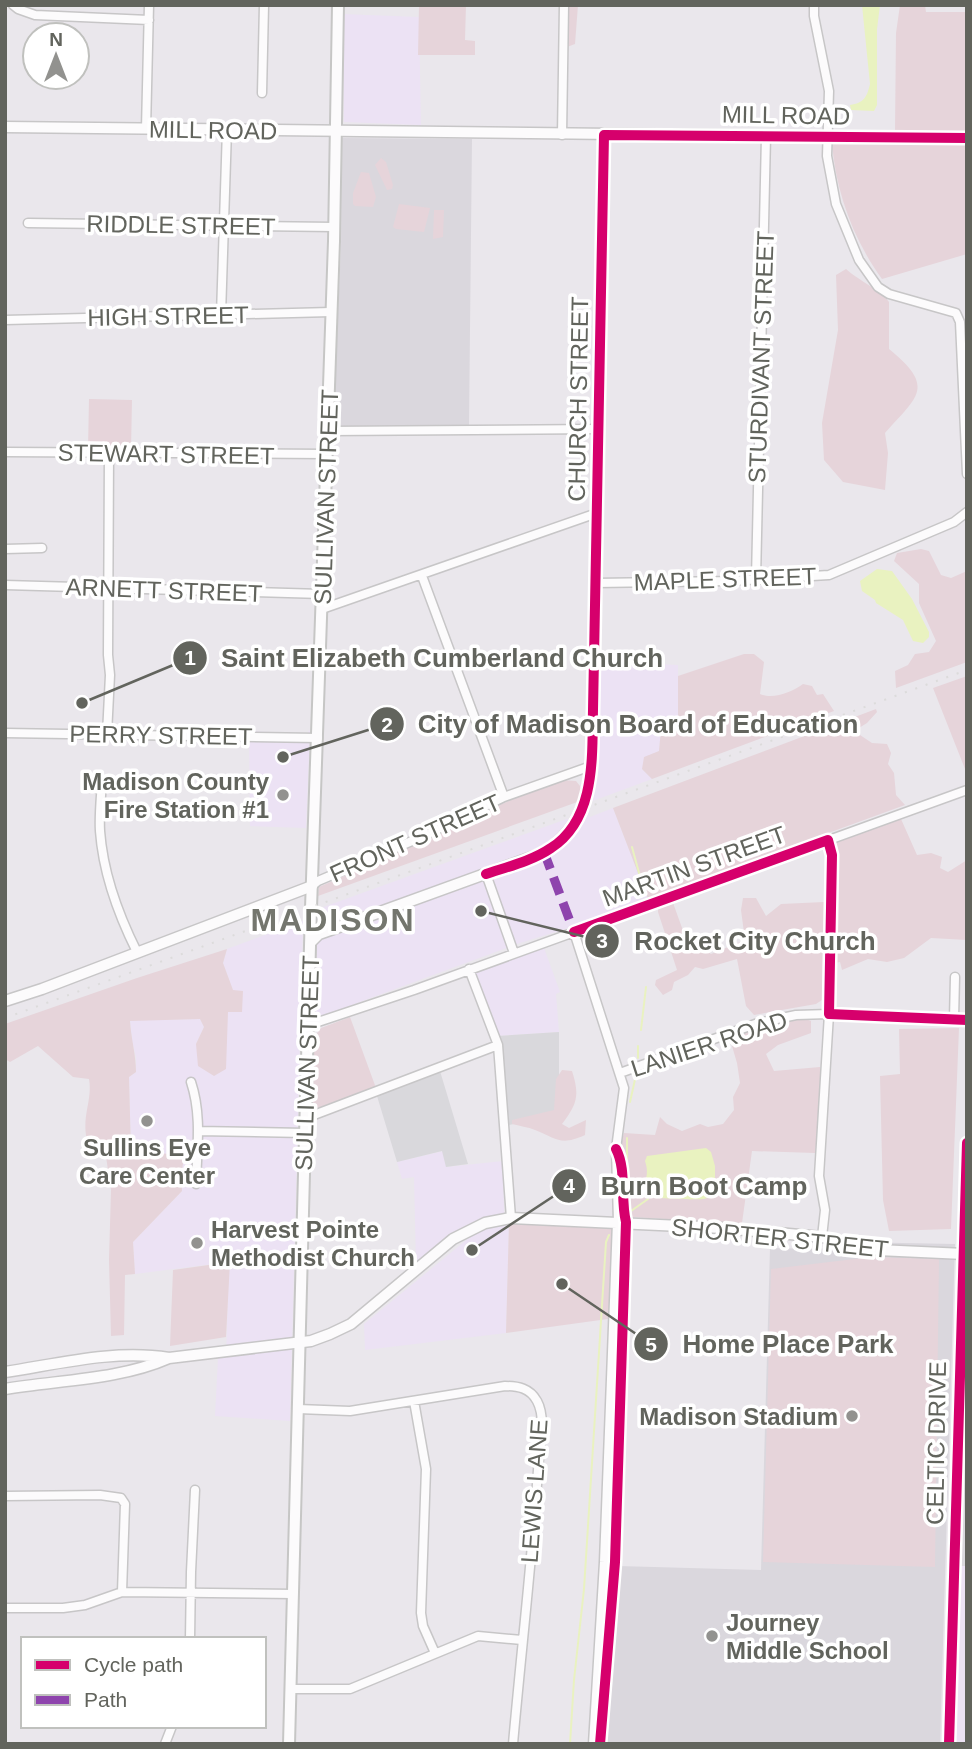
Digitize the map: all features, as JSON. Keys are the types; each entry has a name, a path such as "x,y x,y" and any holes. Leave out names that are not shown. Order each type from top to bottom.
{"main road":[{"name":"SULLIVAN STREET","path":"289,1744 311,917 334,227 338,5"}],"street":[{"path":"13,5 35,15 149,20"},
{"path":"146,129 149,5"},
{"path":"262,93 264,5"},
{"path":"562,135 564,5"},
{"path":"814,5 829,91 827,156 836,204 859,260 878,287 889,294 956,313 960,322 967,474"},
{"name":"MILL ROAD","path":"5,127 967,138"},
{"path":"220,315 227,130"},
{"name":"CHURCH STREET","path":"311,942 319,934 540,854 568,834 583,809 591,766 604,135"},
{"name":"STURDIVANT STREET","path":"756,579 766,136"},
{"name":"RIDDLE STREET","path":"28,223 334,227"},
{"name":"HIGH STREET","path":"5,320 331,312"},
{"path":"328,431 600,429"},
{"name":"STEWART STREET","path":"5,452 327,454"},
{"path":"107,734 110,675 109,453"},
{"name":"MAPLE STREET","path":"596,583 829,575 954,522 967,512"},
{"path":"322,609 597,513"},
{"path":"5,549 41,548"},
{"path":"422,576 504,797"},
{"name":"ARNETT STREET","path":"5,585 323,594"},
{"name":"PERRY STREET","path":"5,733 318,738"},
{"name":"FRONT STREET","path":"5,1001 312,886 504,797 591,766"},
{"path":"102,781 100,830 103,849 127,933 137,953"},
{"name":"MARTIN STREET","path":"309,1025 967,790"},
{"path":"822,1237 825,1210 819,1176 829,1014 832,855 828,840"},
{"path":"486,874 514,953"},
{"path":"311,917 322,926 336,928"},
{"path":"573,932 624,1088 616,1149 618,1222 606,1535 594,1744"},
{"path":"470,969 498,1045 511,1217"},
{"path":"954,1019 955,977"},
{"name":"LANIER ROAD","path":"620,1073 758,1023 796,1015 967,1020"},
{"path":"306,1118 498,1045"},
{"path":"191,1082 197,1100 195,1184"},
{"path":"198,1131 305,1133"},
{"name":"CELTIC DRIVE","path":"948,1744 963,1363 967,1143"},
{"name":"SHORTER STREET","path":"169,1357 300,1342 330,1334 351,1324 453,1239 485,1223 511,1217 723,1228 822,1237 878,1250 964,1254"},
{"path":"5,1372 103,1358 150,1354 169,1357"},
{"path":"5,1389 148,1367 169,1357"},
{"path":"103,1358 106,1374"},
{"name":"LEWIS LANE","path":"298,1409 350,1411 505,1386 520,1386 530,1392 538,1402 542,1416 541,1430 513,1744"},
{"path":"414,1401 426,1469 421,1613 423,1626 435,1653"},
{"path":"190,1637 195,1490"},
{"path":"5,1496 114,1495 121,1498 125,1504 122,1592"},
{"path":"5,1608 63,1608 85,1605 122,1592 293,1594"},
{"path":"290,1689 349,1689 478,1636 522,1640"}],"shaded area":[{"path":"419,5 466,5 465,40 475,41 475,55 418,55"},
{"path":"568,5 578,5 575,44 567,47"},
{"path":"862,5 880,5 877,29 877,105 874,111 851,110 850,105 864,99 870,84"},
{"path":"900,5 925,5 926,12 967,12 967,132 895,130 896,33"},
{"path":"342,14 419,17 421,125 344,122"},
{"path":"342,138 472,139 469,425 333,426 341,247"},
{"path":"832,143 967,143 967,254 882,279 854,231 837,179"},
{"path":"381,158 386,162 392,189 387,190 375,165"},
{"path":"361,172 369,173 376,197 373,207 353,204 353,193"},
{"path":"399,204 430,208 424,232 393,227"},
{"path":"434,210 444,210 443,237 433,239"},
{"path":"846,269 889,302 889,349 904,362 917,383 913,400 885,433 888,453 885,490 843,482 824,460 822,423 838,330 836,275"},
{"path":"89,399 132,400 131,449 88,449"},
{"path":"921,549 929,551 941,575 951,578 967,571 967,662 896,688 895,671 908,665 915,654 929,652 936,641 919,603 919,584 894,561 897,553"},
{"path":"877,569 892,571 912,599 929,632 929,637 923,643 913,641 903,620 862,591 860,581"},
{"path":"744,654 754,654 764,662 760,694 776,696 803,684 812,686 817,695 823,694 834,711 652,779 642,769 644,757 659,751 661,729 665,724 678,721 678,676"},
{"path":"601,661 678,665 678,721 661,730 659,751 642,769 652,779 590,802 599,723"},
{"path":"967,676 967,774 933,688"},
{"path":"876,709 877,712 867,723 854,731 872,743 887,744 891,753 888,764 894,773 896,795 905,805 648,899 613,808"},
{"path":"310,730 306,828 250,826 249,731 306,734"},
{"path":"561,780 576,781 580,786 580,801 318,896 319,887"},
{"path":"613,808 648,899 319,1017 315,1014 318,909 575,816 588,814 590,817"},
{"path":"901,819 917,855 931,853 942,857 940,868 948,872 967,860 967,940 931,938 904,958 887,962 868,959 842,970 840,962 835,963 836,841"},
{"path":"743,898 756,898 766,916 781,904 824,902 822,1000 816,1004 754,1015 746,1006 737,959 703,969 695,967 688,975 674,982 672,990 663,995 655,985 656,980 677,970 658,905 672,900 686,939 711,954 745,940 741,910"},
{"path":"303,921 290,1421 215,1416 218,1358 226,1357 229,1262 135,1274 133,1242 182,1191 181,1174 185,1155 131,1153 129,1077 136,1072 136,1057 130,1020 200,1019 204,1027 196,1044 228,1012 242,991 233,991 223,963 227,949"},
{"path":"544,948 560,992 556,994 559,1032 497,1036 475,973"},
{"path":"227,949 223,963 233,990 243,991 242,1012 228,1012 226,1069 214,1076 198,1066 196,1044 204,1027 200,1019 130,1021 136,1072 129,1077 131,1153 185,1154 181,1174 182,1191 133,1242 135,1274 125,1275 124,1335 111,1336 111,1190 105,1150 88,1144 86,1135 89,1079 73,1077 38,1046 10,1062 5,1059 5,1024"},
{"path":"350,1017 376,1088 316,1111 312,1109 314,1037 321,1028"},
{"path":"800,1017 811,1021 811,1033 778,1045 766,1054 774,1071 820,1067 821,1098 815,1153 752,1151 742,1223 630,1217 621,1144 624,1133 655,1135 660,1117 667,1124 682,1131 700,1124 708,1127 723,1124 734,1110 733,1097 740,1083 732,1046 753,1029"},
{"path":"959,1028 951,1229 889,1231 883,1200 880,1076 900,1074 899,1029"},
{"path":"559,1032 559,1114 509,1125 503,1051 497,1036"},
{"path":"562,1070 572,1071 576,1099 562,1124 569,1128 586,1120 585,1135 564,1141 512,1124 512,1120 554,1110 556,1079"},
{"path":"440,1071 468,1164 446,1167 442,1151 397,1162 377,1096"},
{"path":"706,1148 711,1152 715,1166 715,1194 705,1199 641,1196 647,1175 647,1156"},
{"path":"443,1151 446,1167 503,1161 504,1213 463,1227 416,1263 414,1177 402,1179 397,1162"},
{"path":"509,1223 506,1333 365,1350 364,1324 476,1232"},
{"path":"509,1223 618,1227 615,1318 506,1333"},
{"path":"850,1242 955,1244 940,1744 605,1744 618,1566 761,1570 770,1248 820,1249"},
{"name":"Madison Stadium","path":"871,1257 939,1259 935,1567 763,1562 771,1269"},
{"path":"230,1262 226,1337 170,1346 173,1270"},
{"path":"967,1281 967,1566 960,1566"},
{"path":"960,1566 967,1566 967,1744 955,1744"}],"waterway":[{"path":"632,847 645,895"},
{"path":"641,1030 646,987"},
{"path":"638,1046 638,1058"},
{"path":"630,1102 636,1075"},
{"path":"627,1138 627,1197 641,1196"},
{"path":"631,1211 648,1199"},
{"path":"570,1744 584,1589 606,1242 609,1235"}],"railway":[{"path":"5,1018 967,670"}],"marked path":[{"path":"544,852 574,932"}],"cycle path":[{"path":"486,874 536,857 566,836 584,804 588,786 592,747 604,135 967,138"},
{"path":"574,932 828,840 832,855 829,1014 967,1020"},
{"path":"949,1744 967,1143"},
{"path":"600,1744 615,1562 626,1222 621,1166 616,1149"}],"place":[{"name":"Saint Elizabeth Cumberland Church","path":"82,703"},
{"name":"City of Madison Board of Education","path":"283,757"},
{"name":"Madison County Fire Station #1","path":"283,795"},
{"name":"Rocket City Church","path":"481,911"},
{"name":"Sullins Eye Care Center","path":"147,1121"},
{"name":"Harvest Pointe Methodist Church","path":"197,1243"},
{"name":"Burn Boot Camp","path":"472,1250"},
{"name":"Home Place Park","path":"562,1284"},
{"name":"Madison Stadium","path":"852,1416"},
{"name":"Journey Middle School","path":"712,1636"}],"district":[{"name":"MADISON","path":"333,920"}]}
